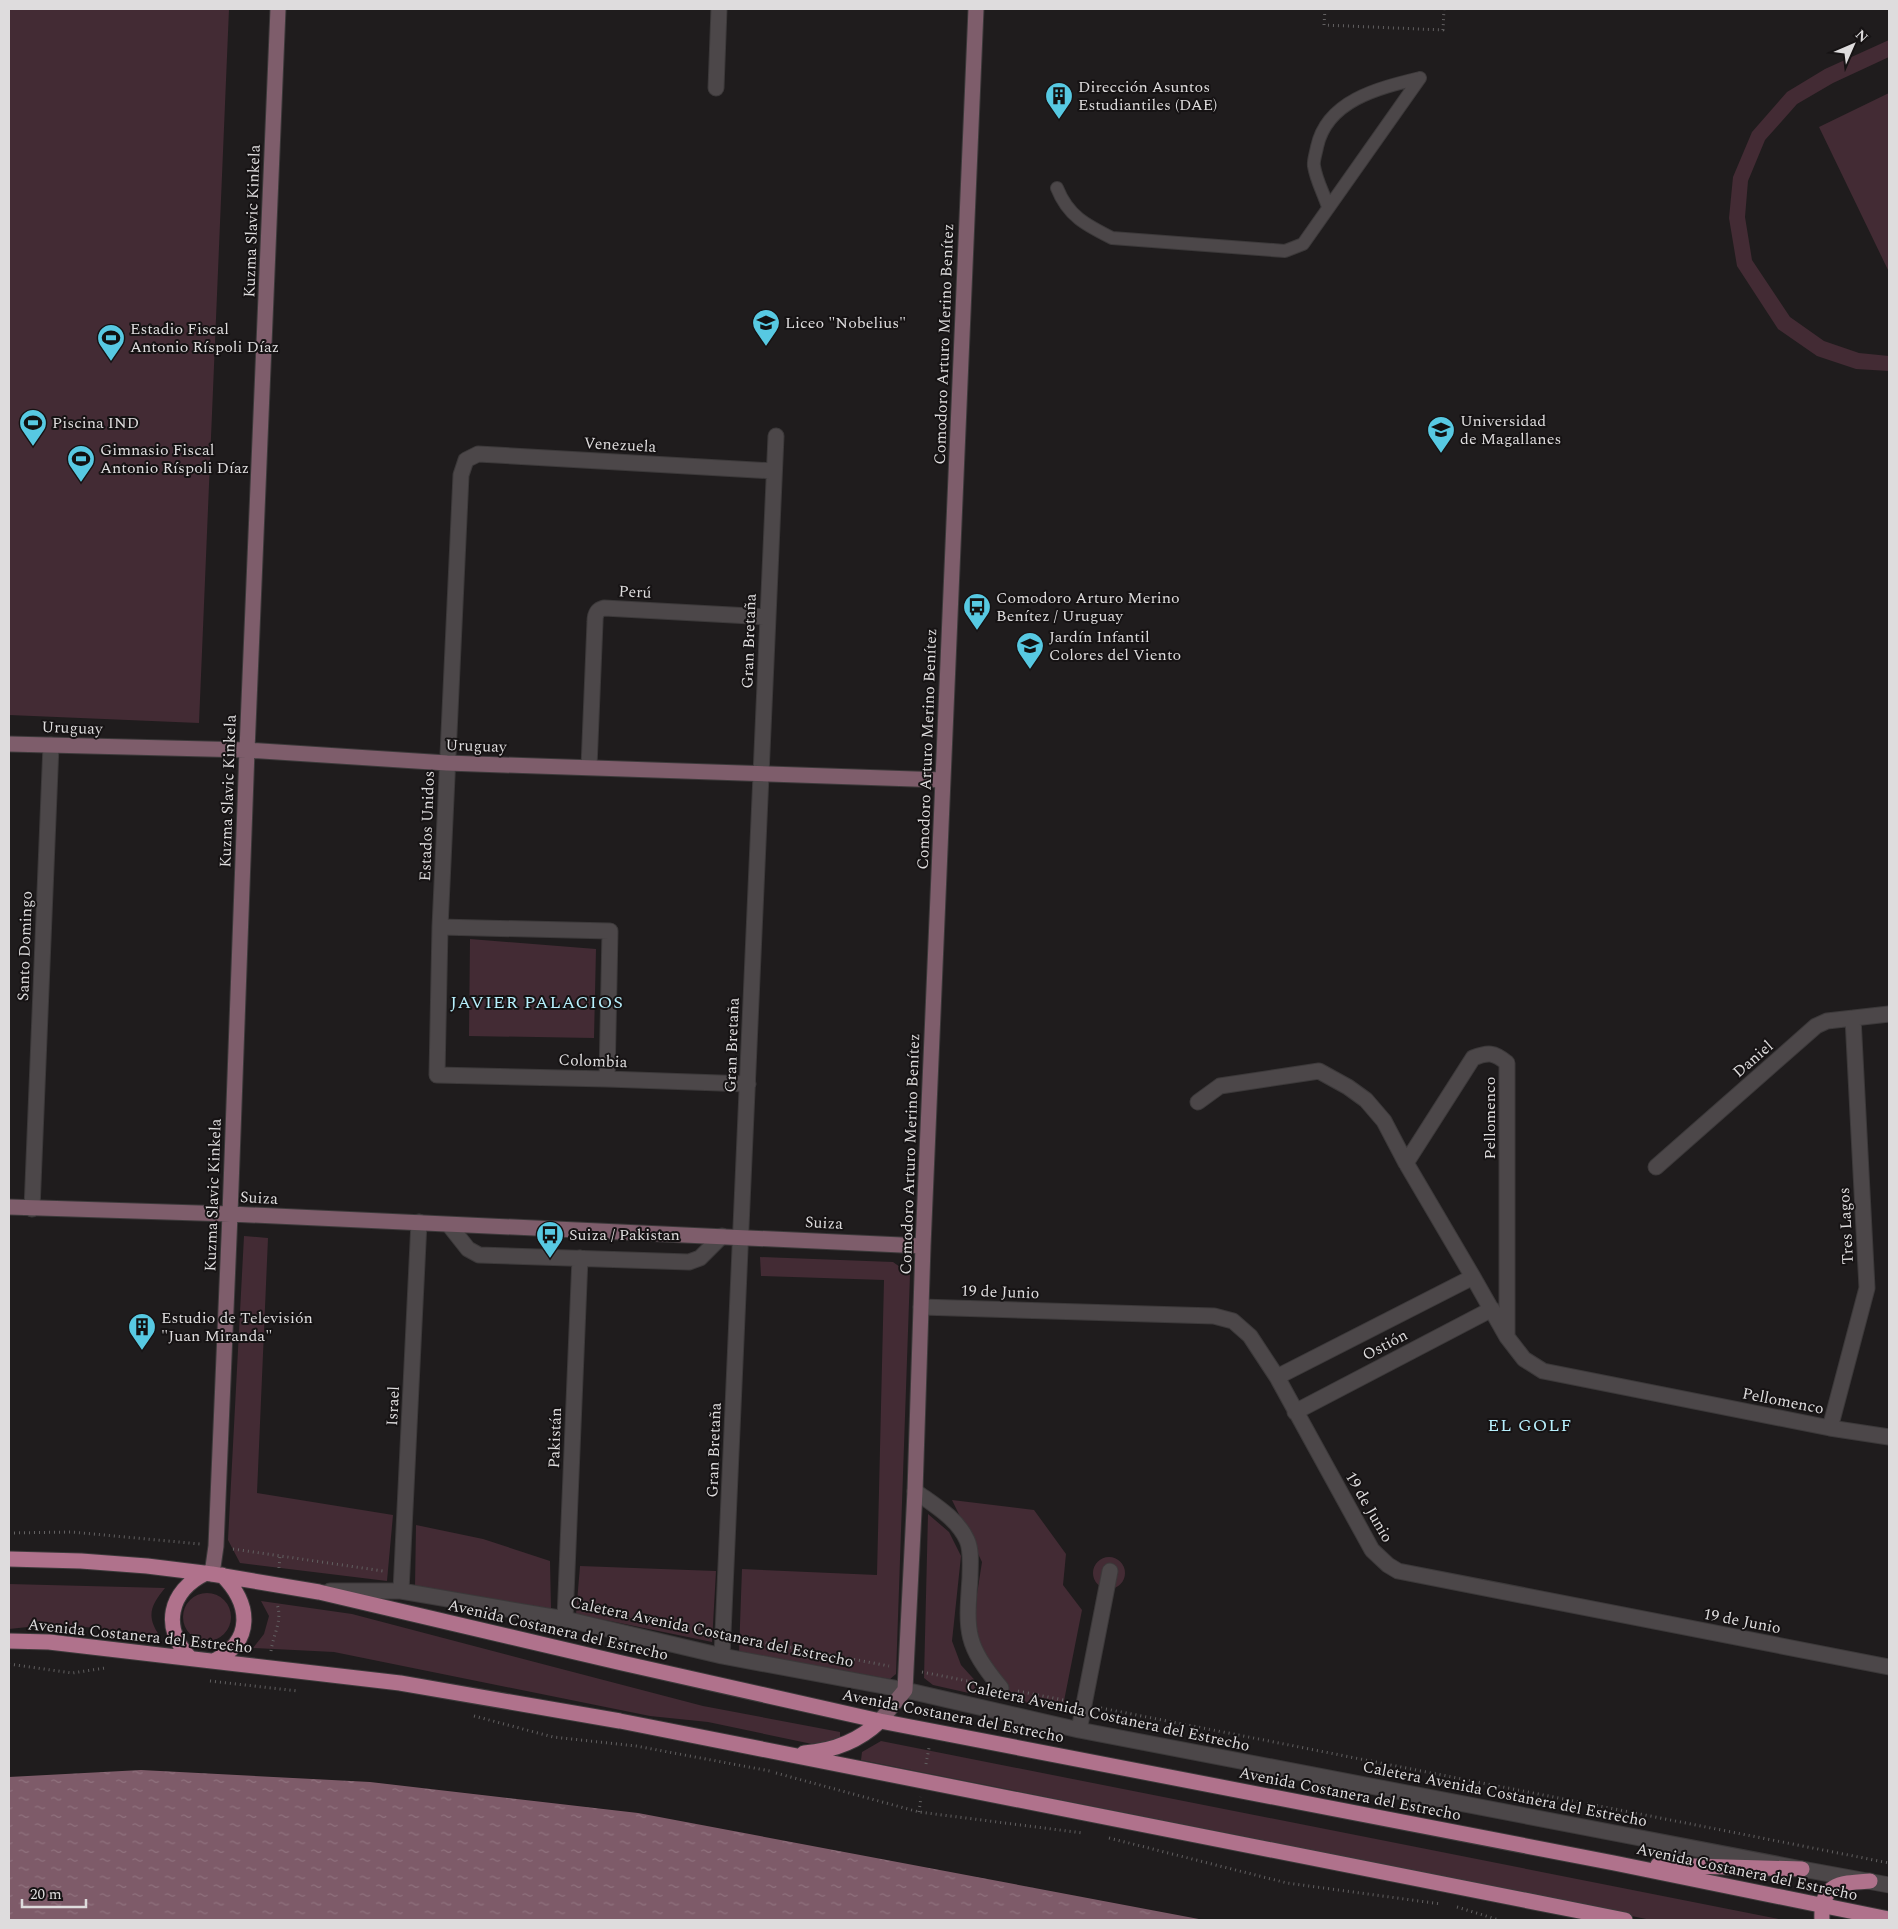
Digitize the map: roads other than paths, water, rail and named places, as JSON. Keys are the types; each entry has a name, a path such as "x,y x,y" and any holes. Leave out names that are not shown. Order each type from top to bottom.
{"main road":[{"name":"Avenida Costanera del Estrecho","path":"9,1559 81,1561 214,1574 319,1592 880,1721 1614,1863 1822,1913 1889,1919"},
{"path":"190,1658 182,1649 172,1628 175,1604 181,1593 190,1584 214,1574 236,1592 241,1601 244,1622 238,1641 232,1650 214,1661"},
{"name":"Avenida Costanera del Estrecho","path":"9,1641 49,1642 400,1683 788,1754 1625,1920"},
{"path":"788,1754 817,1752 843,1745 864,1734 880,1721"},
{"path":"1614,1863 1802,1869"},
{"path":"1822,1913 1830,1889 1836,1885 1870,1881"}],"street":[{"name":"Kuzma Slavic Kinkela","path":"214,1574 278,9"},
{"path":"716,88 719,9"},
{"name":"Comodoro Arturo Merino Benítez","path":"905,1690 915,1491 923,1246 976,9"},
{"name":"Gran Bretaña","path":"722,1656 776,436"},
{"name":"Venezuela","path":"466,460 478,454 774,471"},
{"name":"Estados Unidos","path":"436,1075 440,927 461,475 466,460"},
{"name":"Perú","path":"589,767 594,622 598,611 604,608 768,618"},
{"name":"Uruguay","path":"9,744 247,750 447,763 943,780"},
{"name":"Santo Domingo","path":"32,1209 51,745"},
{"path":"440,927 610,931 607,1079"},
{"name":"Daniel","path":"1656,1167 1816,1026 1827,1021 1889,1014"},
{"name":"Tres Lagos","path":"1830,1428 1866,1288 1853,1018"},
{"name":"Pellomenco","path":"1406,1164 1472,1058 1486,1052 1501,1057 1507,1062 1507,1337"},
{"name":"Pellomenco","path":"1198,1102 1220,1086 1319,1071 1348,1087 1366,1100 1384,1121 1406,1164 1474,1277 1507,1337 1524,1359 1543,1371 1830,1428 1889,1437"},
{"name":"Colombia","path":"436,1075 748,1084"},
{"name":"Suiza","path":"9,1207 419,1222 448,1225 923,1246"},
{"name":"Israel","path":"401,1591 419,1222"},
{"path":"448,1225 468,1249 479,1254 689,1262 700,1258 722,1236"},
{"name":"Pakistán","path":"565,1619 580,1258"},
{"name":"Ostión","path":"1277,1377 1474,1277"},
{"name":"19 de Junio","path":"921,1307 1224,1318 1238,1324 1250,1336 1277,1377 1372,1550 1388,1565 1398,1571 1889,1667"},
{"name":"Ostión","path":"1295,1412 1492,1309"},
{"path":"915,1491 956,1522 968,1542 970,1565 967,1617 969,1636 977,1656 1001,1688"},
{"path":"1080,1730 1110,1571"},
{"name":"Caletera Avenida Costanera del Estrecho","path":"319,1592 401,1591 565,1619 722,1656 905,1690 1080,1730 1889,1885"},
{"path":"880,1721 905,1690"}],"lane":[{"path":"1057,188 1068,210 1095,230 1112,238 1285,251 1302,244 1420,78 1362,95 1339,110 1320,134 1313,165 1328,206"}],"water":[{"path":"141,1770 370,1782 638,1813 1204,1920 9,1920 9,1777"}],"place":[{"name":"Dirección Asuntos Estudiantiles (DAE)","path":"1059,120"},
{"name":"Liceo \"Nobelius\"","path":"766,347"},
{"name":"Estadio Fiscal Antonio Ríspoli Díaz","path":"111,362"},
{"name":"Piscina IND","path":"33,447"},
{"name":"Universidad de Magallanes","path":"1441,454"},
{"name":"Gimnasio Fiscal Antonio Ríspoli Díaz","path":"81,483"},
{"name":"Comodoro Arturo Merino Benítez / Uruguay","path":"977,631"},
{"name":"Jardín Infantil Colores del Viento","path":"1030,670"},
{"name":"Suiza / Pakistan","path":"550,1259"},
{"name":"Estudio de Televisión \"Juan Miranda\"","path":"142,1351"}],"district":[{"name":"JAVIER PALACIOS","path":"537,1002"},
{"name":"EL GOLF","path":"1530,1425"}]}
